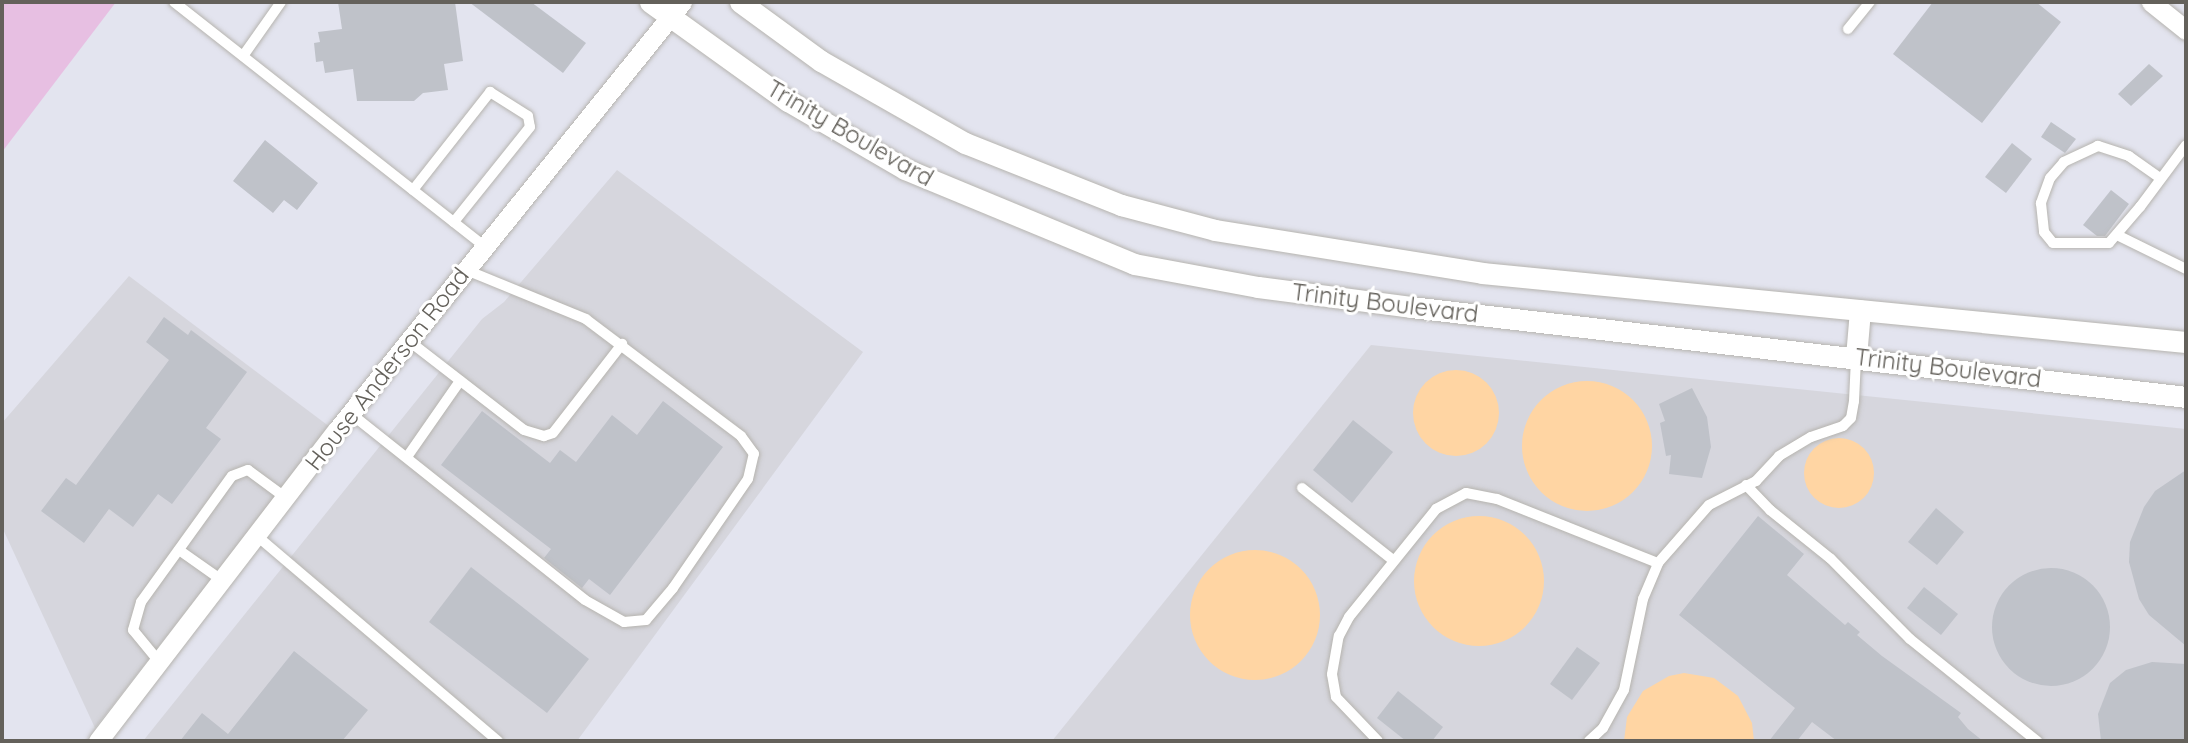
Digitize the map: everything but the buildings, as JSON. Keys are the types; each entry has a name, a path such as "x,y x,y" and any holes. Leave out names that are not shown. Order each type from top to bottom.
{"main road":[{"name":"Trinity Boulevard","path":"650,2 676,9 788,100 905,169 1134,264 1258,287 1410,307 2186,397"},
{"name":"Trinity Boulevard","path":"740,2 821,61 965,143 1121,205 1215,230 1334,253 1482,273 2186,342"},
{"path":"1856,357 1860,310"}],"street":[{"path":"2153,2 2186,30"},
{"name":"House Anderson Road","path":"98,741 162,664 350,413 676,9"}],"lane":[{"path":"174,2 485,247"},
{"path":"243,56 281,2"},
{"path":"1849,29 1870,2"},
{"path":"413,190 489,92 528,116 530,127 454,222"},
{"path":"2160,178 2129,156 2098,146 2064,162 2050,178 2041,203 2044,232 2053,243 2098,247 2117,235 2186,145"},
{"path":"2117,235 2186,269"},
{"path":"350,413 585,600 624,622 646,620 748,479 754,454 741,436 586,318 466,270"},
{"path":"409,341 524,430 544,436 553,433 622,344"},
{"path":"1589,741 1603,728 1624,690 1643,598 1658,563 1709,505 1746,485 1779,456 1850,418 1856,357"},
{"path":"407,457 460,381"},
{"path":"162,664 132,629 141,602 232,476 248,470 286,498"},
{"path":"1746,485 1770,510 1831,559 1910,639 2037,741"},
{"path":"1302,488 1394,561"},
{"path":"1378,741 1335,697 1332,674 1344,627 1436,509 1466,493 1497,499 1658,563"},
{"path":"257,536 498,741"},
{"path":"178,550 223,582"}],"shaded area":[{"path":"2,2 116,2 2,152"},
{"path":"617,170 863,352 577,741 143,741 482,319 504,302"},
{"path":"129,276 330,427 95,728 2,527 2,423"},
{"path":"1371,345 2186,429 2186,741 1052,741"},
{"path":"1456,370 1480,377 1492,389 1499,413 1492,437 1480,449 1456,456 1432,449 1420,437 1413,413 1420,389 1432,377"},
{"path":"1587,381 1612,386 1633,400 1647,421 1652,446 1647,471 1633,492 1612,506 1587,511 1562,506 1541,492 1527,471 1522,446 1527,421 1541,400 1562,386"},
{"path":"1839,438 1864,448 1874,473 1864,498 1839,508 1814,498 1804,473 1814,448"},
{"path":"1479,516 1504,521 1525,535 1539,556 1544,581 1539,606 1525,627 1504,641 1479,646 1454,641 1433,627 1419,606 1414,581 1419,556 1433,535 1454,521"},
{"path":"1255,550 1280,555 1301,569 1315,590 1320,615 1315,640 1301,661 1280,675 1255,680 1230,675 1209,661 1195,640 1190,615 1195,590 1209,569 1230,555"},
{"path":"1684,673 1714,678 1738,696 1752,723 1754,741 1624,741 1627,717 1643,691 1669,676"}]}
